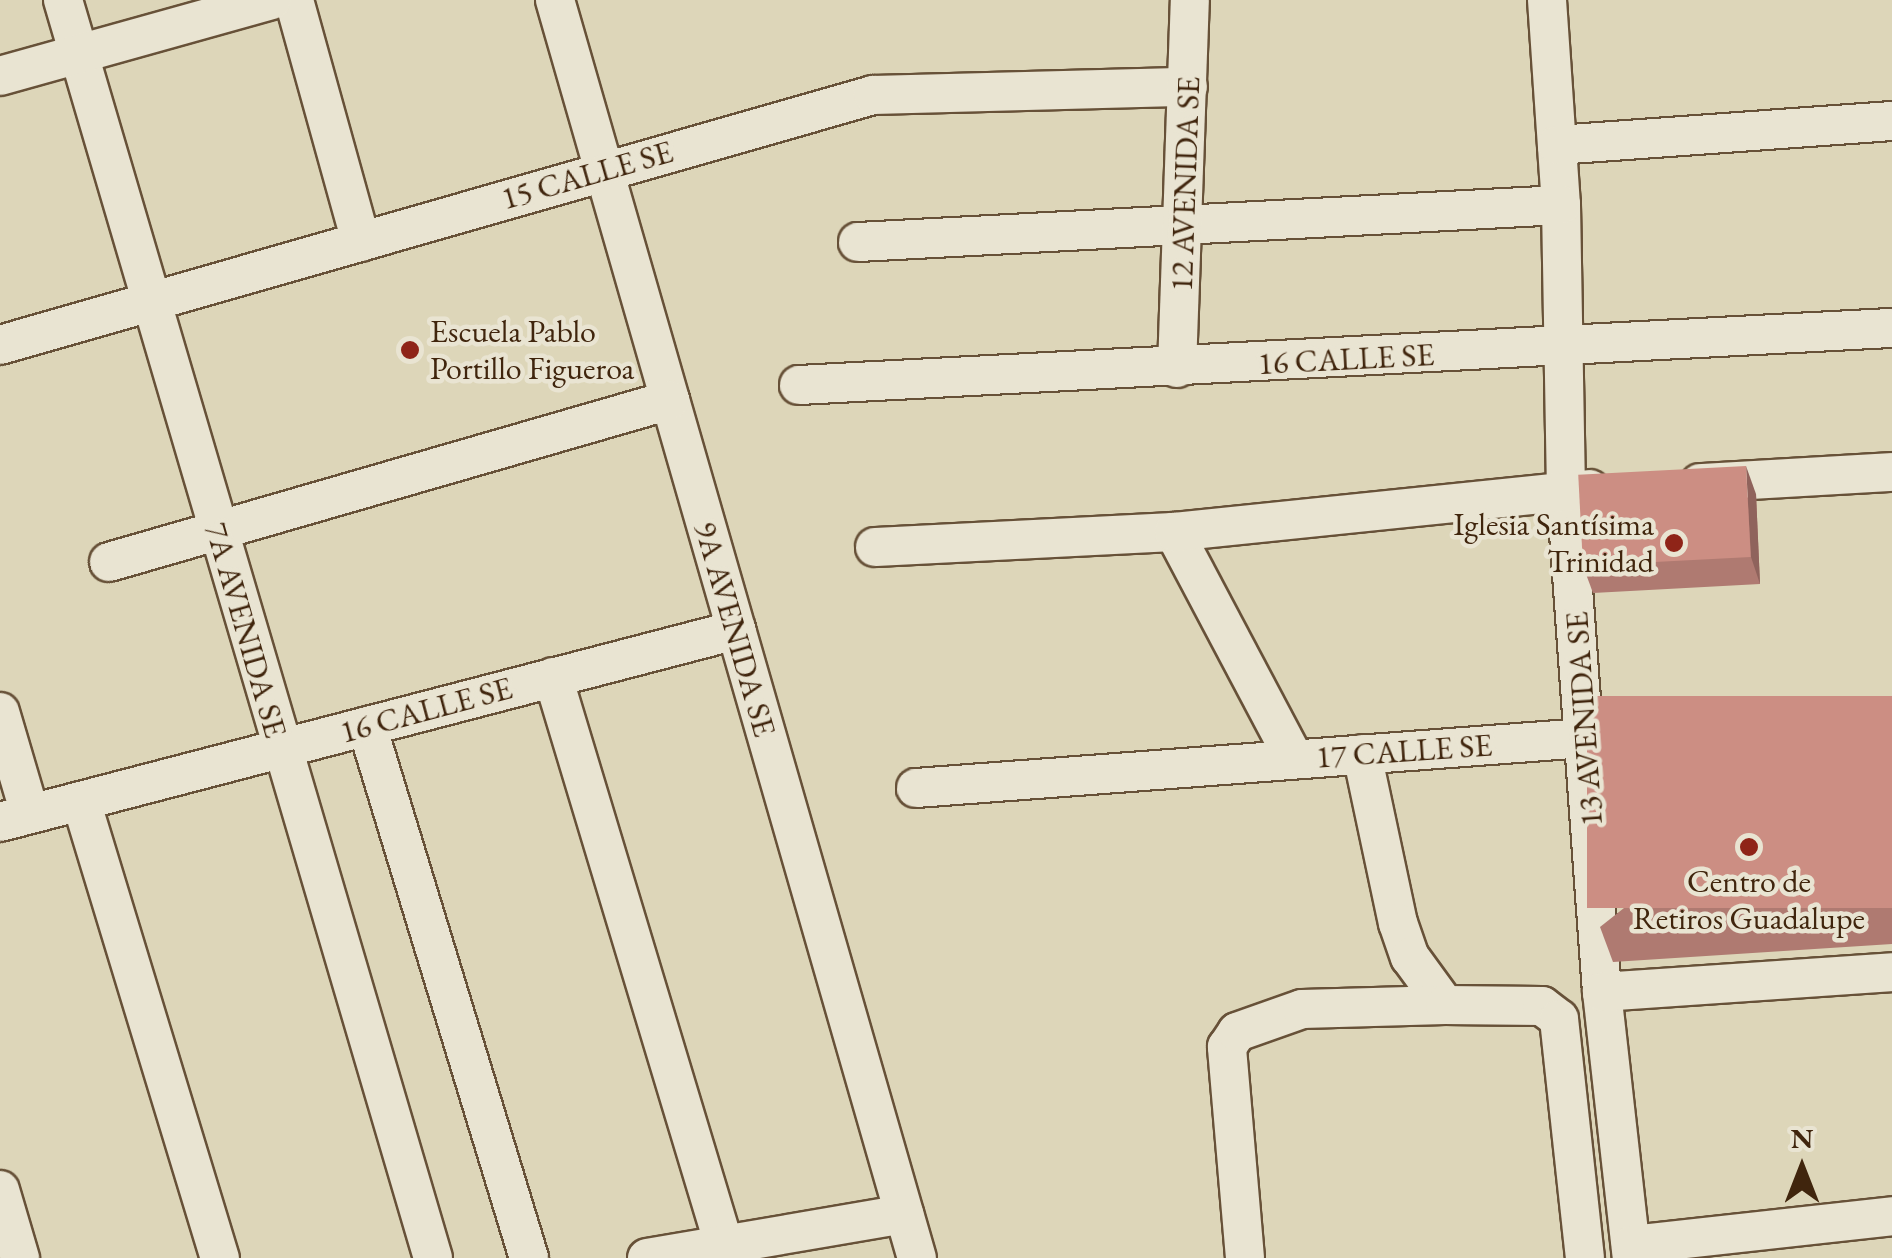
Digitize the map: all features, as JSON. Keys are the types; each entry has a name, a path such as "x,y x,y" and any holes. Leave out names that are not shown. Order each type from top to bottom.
{"street":[{"name":"7A AVENIDA SE","path":"63,0 433,1258"},
{"path":"0,76 272,0"},
{"path":"294,0 362,242"},
{"name":"9A AVENIDA SE","path":"554,0 917,1258"},
{"name":"12 AVENIDA SE","path":"1178,368 1190,0"},
{"name":"13 AVENIDA SE","path":"1547,0 1562,205 1566,491 1588,738 1602,992 1632,1252"},
{"name":"15 CALLE SE","path":"0,345 873,95 1188,87"},
{"path":"1557,146 1892,121"},
{"path":"858,242 1562,205"},
{"name":"16 CALLE SE","path":"800,385 1892,328"},
{"path":"110,562 216,526 670,400"},
{"path":"1662,486 1892,472"},
{"path":"875,547 1174,532 1623,488"},
{"path":"1174,532 1294,760"},
{"name":"16 CALLE SE","path":"15,818 736,630"},
{"path":"553,677 726,1251"},
{"path":"0,712 15,818"},
{"path":"368,726 529,1258"},
{"name":"17 CALLE SE","path":"916,788 1645,734"},
{"path":"1362,754 1398,923 1410,957 1445,1005"},
{"path":"81,801 220,1258"},
{"path":"1602,992 1892,972"},
{"path":"1245,1258 1227,1047 1237,1032 1302,1009 1445,1005 1542,1006 1559,1019 1586,1258 1578,1258"},
{"path":"0,1190 20,1258"},
{"path":"647,1258 726,1251 904,1214"},
{"path":"1632,1252 1892,1216"}],"building":[{"name":"Iglesia Santísima Trinidad","path":"1746,466 1751,557 1583,566 1578,475"},
{"name":"Centro de Retiros Guadalupe","path":"1587,696 1892,696 1892,908 1587,908"}],"place":[{"name":"Escuela Pablo Portillo Figueroa","path":"410,350"},
{"name":"Iglesia Santísima Trinidad","path":"1674,543"},
{"name":"Centro de Retiros Guadalupe","path":"1749,847"}]}
